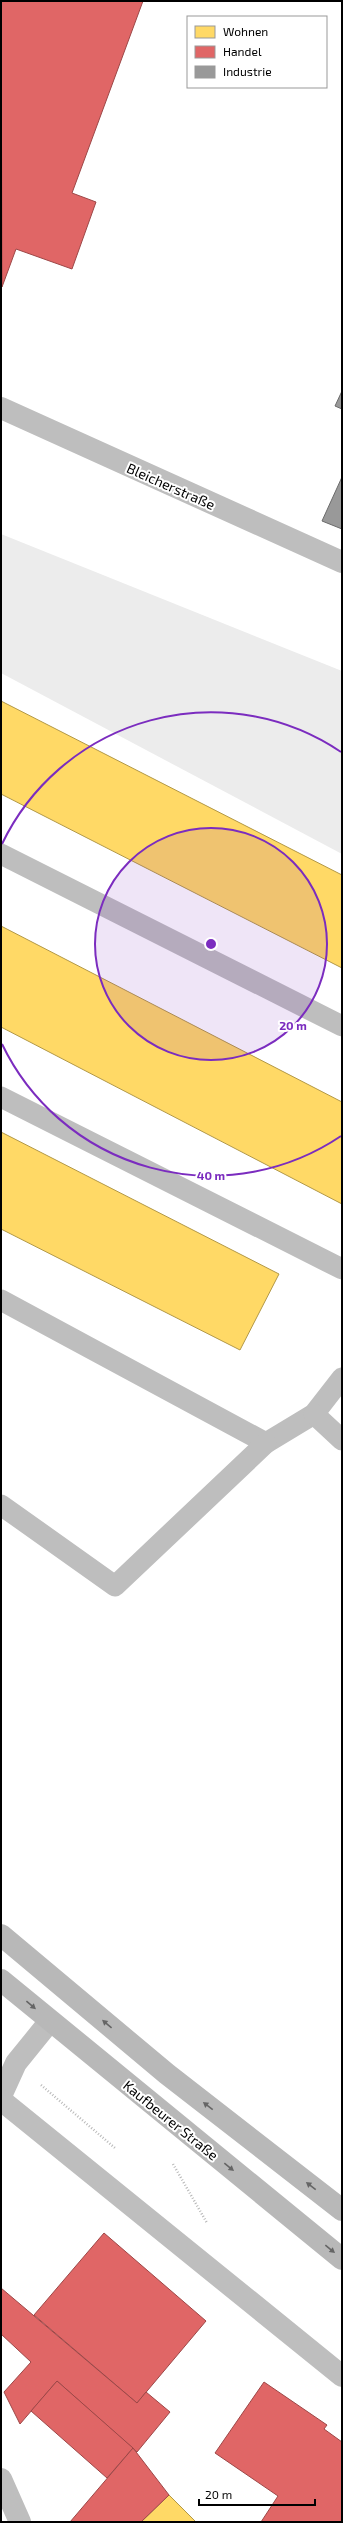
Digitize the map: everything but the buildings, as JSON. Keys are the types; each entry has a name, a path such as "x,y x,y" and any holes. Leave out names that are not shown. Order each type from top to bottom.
{"main road":[{"path":"1,1935 167,2074 342,2210"},
{"name":"Kaufbeurer Straße","path":"1,1980 342,2259"}],"street":[{"name":"Bleicherstraße","path":"1,408 342,562"},
{"path":"1,2096 16,2063 50,2021"},
{"path":"1,2100 342,2376"},
{"path":"1,2479 20,2522"}],"lane":[{"path":"1,854 342,1026"},
{"path":"1,1097 342,1268"},
{"path":"1,1300 266,1442"},
{"path":"1,1505 115,1586 266,1442 314,1414 342,1378"},
{"path":"314,1414 342,1440"}],"path":[{"path":"16,2063 117,2150"},
{"path":"195,2214 207,2223"}],"shaded area":[{"path":"1,534 342,671 342,854 1,673"}]}
